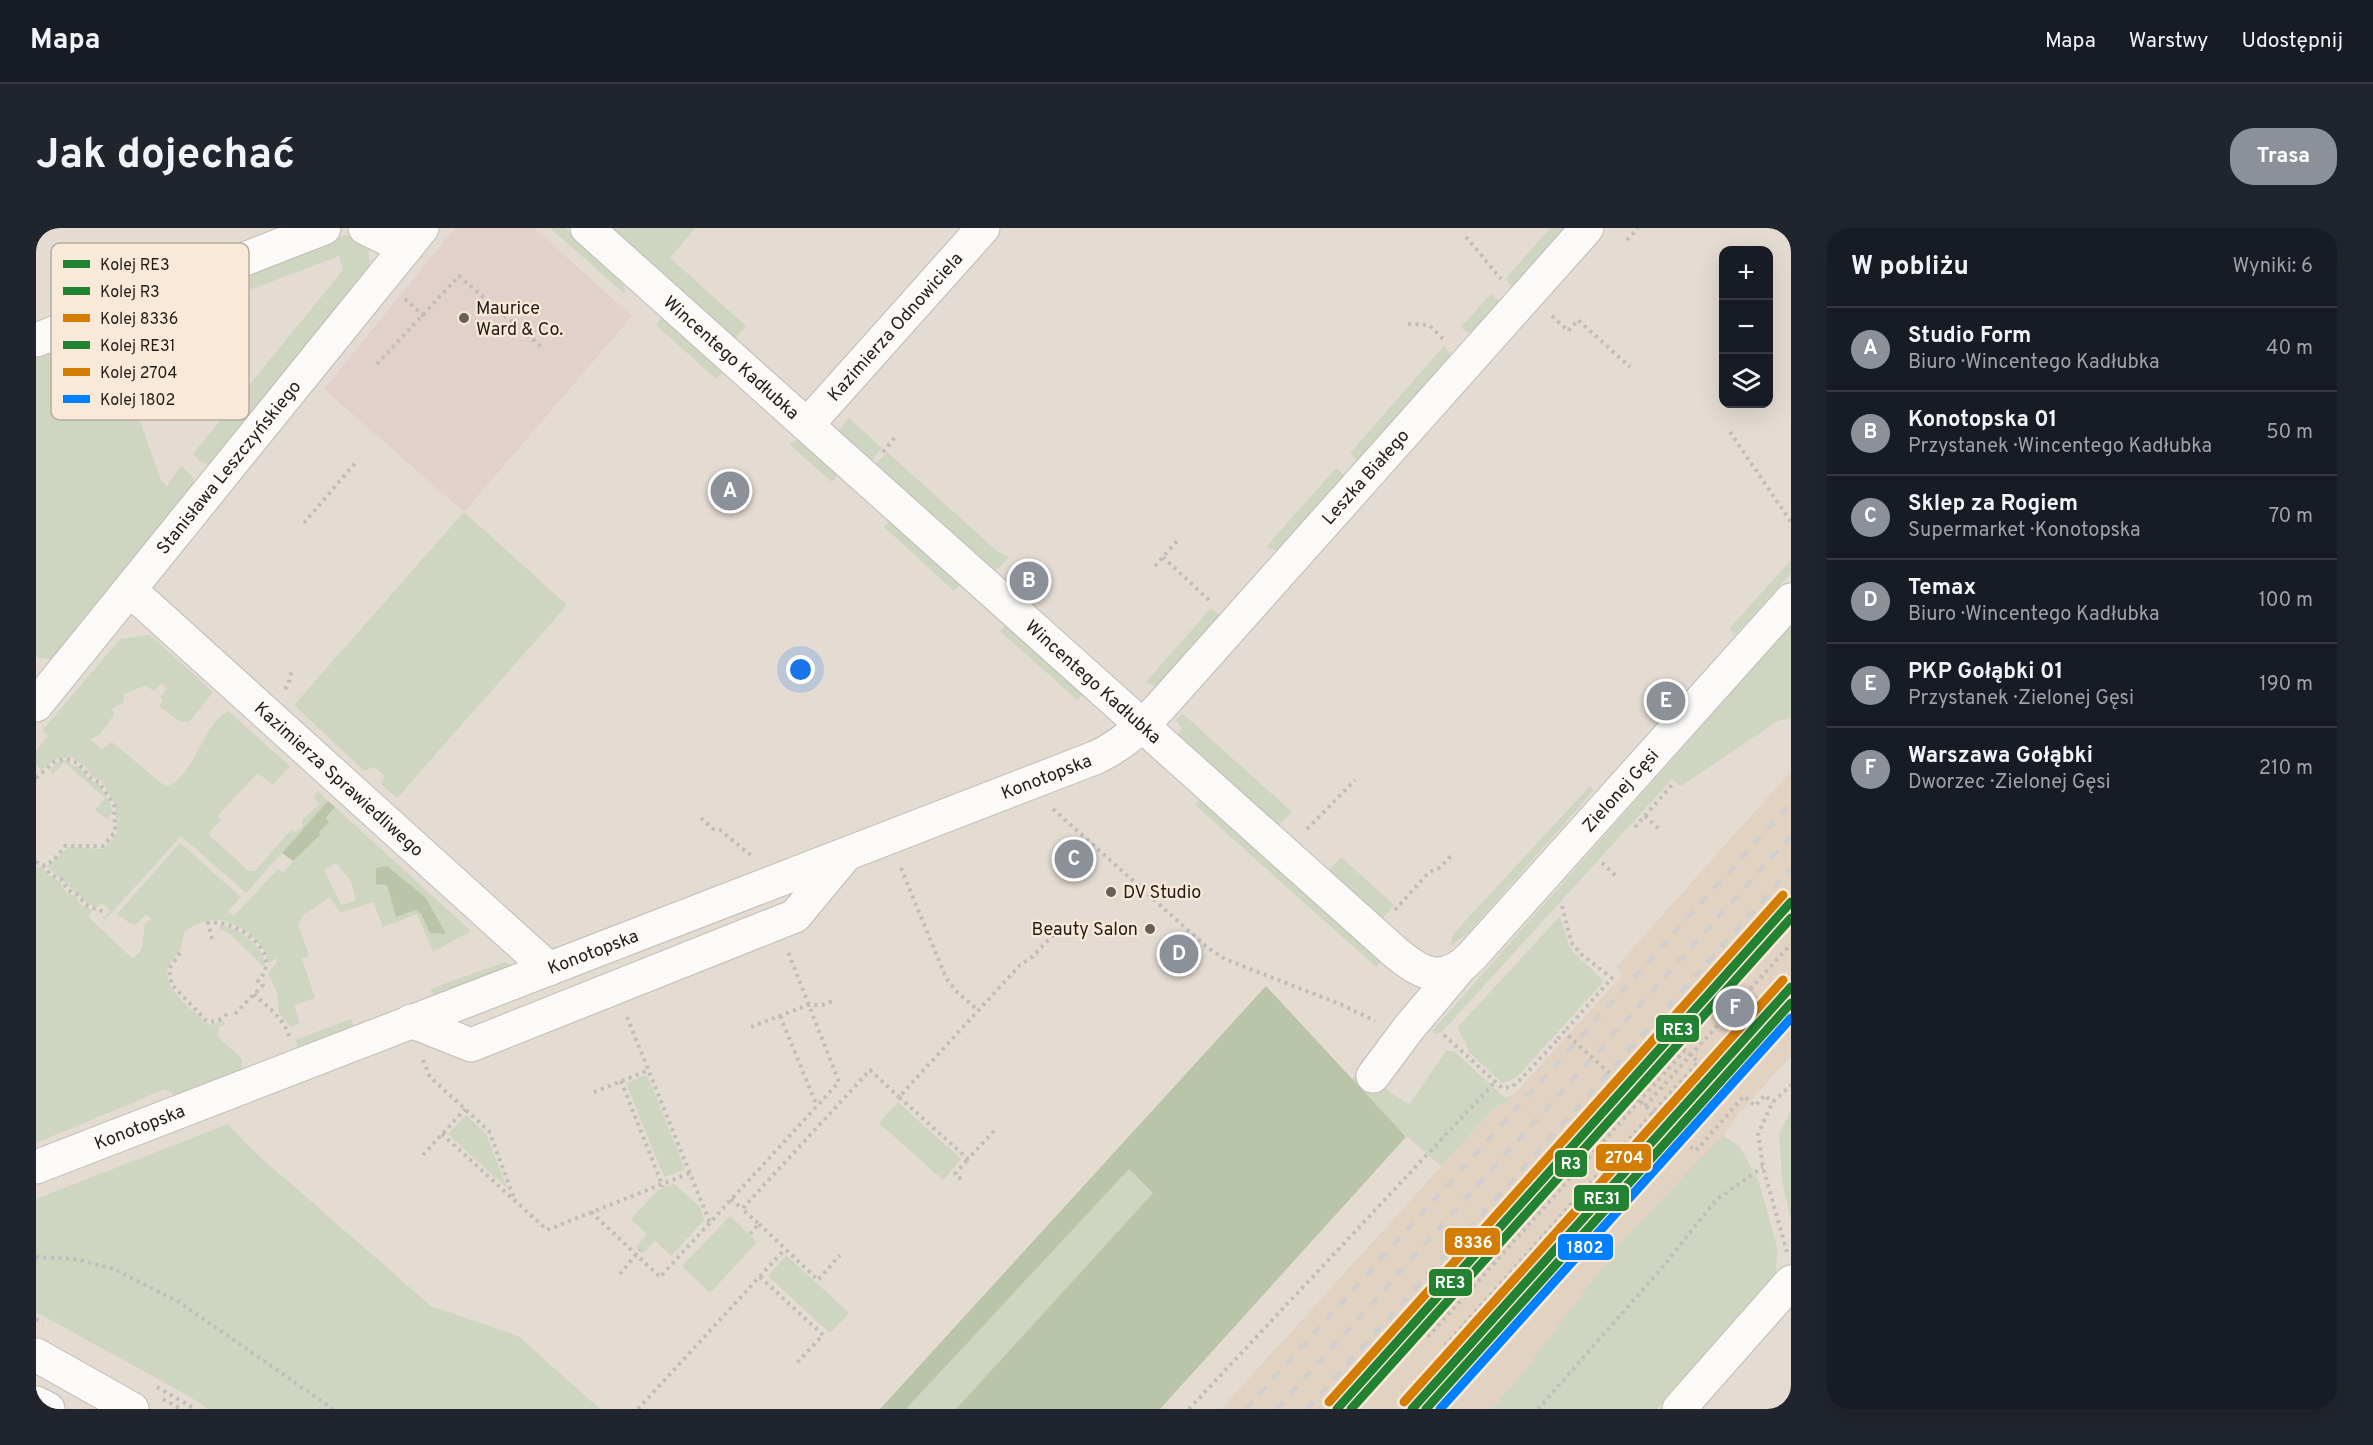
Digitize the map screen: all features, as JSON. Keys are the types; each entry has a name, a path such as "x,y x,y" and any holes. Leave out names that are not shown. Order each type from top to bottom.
{"street":[{"path":"249,257 324,228"},
{"path":"365,228 414,238"},
{"name":"Wincentego Kadłubka","path":"587,228 1401,957 1419,970 1431,974 1453,970"},
{"name":"Kazimierza Odnowiciela","path":"807,425 983,228"},
{"name":"Leszka Białego","path":"1143,726 1587,228"},
{"name":"Stanisława Leszczyńskiego","path":"36,705 414,238"},
{"path":"36,340 51,334"},
{"name":"Kazimierza Sprawiedliwego","path":"130,590 557,966"},
{"name":"Zielonej Gęsi","path":"1373,1076 1453,970 1791,600"},
{"name":"Konotopska","path":"36,1167 415,1036 557,966 1097,757 1121,745 1143,726"},
{"path":"415,1036 471,1045 522,1036 592,997 680,973 795,916 847,854"},
{"path":"557,966 592,997"},
{"path":"1679,1409 1790,1269"},
{"path":"36,1355 132,1409"},
{"path":"36,1403 48,1409"}],"path":[{"path":"1627,240 1638,228"},
{"path":"1466,237 1502,281"},
{"path":"377,364 459,276 544,349"},
{"path":"400,295 427,319"},
{"path":"1544,309 1568,331 1578,320 1630,367"},
{"path":"1408,324 1428,325 1447,343"},
{"path":"1730,432 1791,522"},
{"path":"885,450 896,436"},
{"path":"304,523 356,462"},
{"path":"1155,566 1177,541"},
{"path":"1163,557 1214,605"},
{"path":"281,693 288,685 292,670"},
{"path":"36,779 54,762 63,759 71,760 84,768 91,779 99,782 114,805 115,832 103,846 65,846 53,861 43,865"},
{"path":"1310,828 1355,780"},
{"path":"1050,806 1224,960 1342,1005 1384,1026"},
{"path":"1645,815 1660,830"},
{"path":"701,818 713,829 720,830 753,857 758,865"},
{"path":"1397,908 1429,872 1439,868 1451,856"},
{"path":"36,862 43,865 50,874 62,880 68,890 76,894 87,906 107,913"},
{"path":"1602,863 1617,877"},
{"path":"900,865 946,978 957,992 978,1010"},
{"path":"1445,1036 1502,1088 1512,1088 1521,1080 1612,978 1581,954 1571,942 1562,906"},
{"path":"180,952 169,969 172,985 207,1022 221,1019 230,1015 263,985 258,981 267,969 264,954 257,944 234,927 216,922 208,923 212,939"},
{"path":"591,1212 638,1252 660,1277 838,1082 777,924"},
{"path":"899,1097 1020,964 1032,957 1061,927"},
{"path":"1645,1106 1791,944"},
{"path":"254,994 287,1028 291,1041"},
{"path":"592,997 614,1018 626,1013 710,1223"},
{"path":"752,1027 808,1005 822,1005 836,1000"},
{"path":"780,1016 817,1106"},
{"path":"1564,1032 1695,1151 1744,1096 1755,1106 1764,1095 1772,1103"},
{"path":"415,1036 430,1077 489,1131 515,1201"},
{"path":"1428,1337 1685,1050 1698,1062 1442,1349"},
{"path":"594,1092 649,1070"},
{"path":"742,1209 870,1070 968,1160"},
{"path":"621,1081 663,1186"},
{"path":"1189,1409 1495,1082"},
{"path":"1790,1269 1763,1167 1758,1134 1772,1103 1791,1085"},
{"path":"423,1155 465,1109"},
{"path":"961,1179 955,1174 994,1131"},
{"path":"442,1134 547,1230 663,1186 690,1173"},
{"path":"1538,1409 1661,1269 1716,1200 1763,1167"},
{"path":"731,1199 818,1280 840,1256"},
{"path":"750,1234 759,1224"},
{"path":"638,1409 785,1249"},
{"path":"620,1274 638,1252"},
{"path":"36,1257 75,1259 114,1269 133,1278 179,1302 333,1409"},
{"path":"760,1276 823,1335 795,1365"}],"shaded area":[{"path":"455,228 534,228 632,316 464,512 324,389"},
{"path":"1791,771 1791,1056 1736,1117 1723,1136 1622,1241 1524,1371 1492,1409 1221,1409 1497,1105 1506,1103 1623,974 1616,967"}],"green space":[{"path":"550,228 565,228 622,279 626,295"},
{"path":"609,228 695,228 670,258 746,326 733,340"},
{"path":"1550,228 1572,228 1513,287 1505,279"},
{"path":"345,235 356,237 368,247 370,265 249,419 249,385 343,270 339,256 249,290 249,272"},
{"path":"1491,294 1501,303 1476,334 1466,332 1461,327"},
{"path":"663,316 724,370 716,379 656,325"},
{"path":"1445,345 1453,361 1358,462 1350,453"},
{"path":"51,349 51,420 140,420 161,480 167,486 181,466 192,476 195,485 53,659 39,658 36,655 36,355"},
{"path":"849,418 882,448 870,462 837,432"},
{"path":"221,420 248,420 217,460 211,464 202,463 193,454"},
{"path":"800,439 839,473 832,482 789,444"},
{"path":"887,452 997,551 1009,557 994,573 874,466"},
{"path":"1336,468 1346,477 1282,553 1266,547"},
{"path":"464,512 567,605 397,798 381,784 385,776 374,767 364,771 294,705"},
{"path":"891,520 961,583 954,591 884,527"},
{"path":"1791,560 1791,573 1736,634 1730,631 1730,628"},
{"path":"1211,608 1223,618 1159,689 1146,682"},
{"path":"1006,624 1084,693 1077,700 1000,631"},
{"path":"1791,625 1791,717 1776,722 1681,786 1672,779 1441,1033 1435,1034 1432,1031"},
{"path":"150,635 213,692 189,722 179,721 159,706 163,701 160,697 167,689 162,683 154,691 145,685 124,694 123,703 112,708 114,715 99,735 90,739 102,749 112,742 166,787 178,779 187,768 213,725 228,711 290,766 273,785 258,773 218,815 221,820 208,834 249,871 255,871 291,830 295,833 302,827 302,820 320,804 313,797 318,791 328,801 246,893 181,836 105,920 102,917 106,916 110,910 101,903 97,907 88,904 47,866 69,847 103,849 117,833 115,804 101,780 92,777 86,767 71,757 55,759 42,770 36,765 36,751 48,736 42,731 120,639"},
{"path":"1182,713 1292,812 1277,827 1176,736 1182,728 1176,720"},
{"path":"62,760 80,767 90,781 98,783 111,805 112,813 107,819 95,810 105,798 64,762 53,774 50,771 56,763"},
{"path":"1590,786 1594,790 1468,933 1452,945 1450,943 1454,933"},
{"path":"1201,798 1383,960 1376,967 1195,805"},
{"path":"328,801 335,807 326,818 329,822 319,832 320,835 293,861 282,853"},
{"path":"335,807 471,931 433,952 417,914 383,927 373,902 340,913 330,897 303,916 298,925 309,955 302,959 315,998 294,1005 300,1023 291,1027 279,1013 277,992 268,973 277,962 276,958 269,963 256,940 233,923 216,920 195,925 185,931 181,947 169,965 167,976 174,992 207,1023 213,1025 222,1020 225,1024 219,1028 217,1036 242,1059 241,1076 183,1100 165,1089 36,1143 36,868 42,867 47,874 60,882 66,892 75,896 80,904 93,910 88,916 82,911 133,959 142,949 145,923 152,919 146,915 136,924 130,923 117,914 180,843 241,897 228,911 234,916 278,869 283,872 308,846","holes":["336,863 351,881 356,900 341,905 324,870","387,885 445,933 430,933 421,914 416,910 396,917"]},
{"path":"1341,857 1394,905 1381,920 1328,872"},
{"path":"387,866 426,898 446,934 430,933 421,914 416,910 396,917 387,885 376,884 376,868"},
{"path":"1560,916 1573,952 1604,981 1517,1077 1502,1083 1468,1051 1458,1027"},
{"path":"221,924 236,930 256,946 264,960 265,968 229,933 219,929"},
{"path":"505,962 511,965 512,969 437,999 430,989"},
{"path":"1266,986 1406,1137 1160,1409 956,1409 1153,1193 1129,1169 906,1409 880,1409"},
{"path":"351,1019 353,1026 349,1030 305,1052 299,1048 295,1040"},
{"path":"1446,1051 1454,1051 1505,1098 1512,1096 1506,1103 1497,1105 1441,1166 1387,1119 1352,1080 1359,1070 1409,1105"},
{"path":"647,1075 685,1169 664,1177 626,1083"},
{"path":"898,1102 961,1159 943,1180 879,1123"},
{"path":"1791,1111 1791,1221 1782,1180 1779,1134"},
{"path":"466,1115 486,1134 507,1188 448,1134"},
{"path":"228,1124 250,1148 431,1306 518,1336 600,1409 208,1409 187,1395 36,1312 36,1199"},
{"path":"1723,1135 1740,1147 1759,1182 1777,1247 1776,1276 1657,1409 1492,1409 1524,1371 1622,1241"},
{"path":"1129,1169 1153,1193 956,1409 906,1409"},
{"path":"674,1184 700,1207 704,1220 671,1256 655,1241 643,1253 636,1247 647,1234 631,1219 658,1190"},
{"path":"730,1216 757,1242 710,1293 682,1266"},
{"path":"786,1255 849,1313 830,1333 768,1276"}],"railway":[{"path":"1246,1409 1791,803"},
{"path":"1277,1409 1791,836"},
{"path":"1307,1409 1791,869"},
{"path":"1442,1409 1791,1020"}],"rail line":[{"name":"8336","path":"1329,1402 1783,895"},
{"name":"RE3","path":"1337,1409 1791,902"},
{"name":"R3","path":"1351,1409 1791,918"},
{"name":"2704","path":"1404,1402 1783,980"},
{"name":"RE31","path":"1412,1409 1791,987"},
{"name":"R3","path":"1426,1409 1791,1003"},
{"name":"1802","path":"1440,1409 1791,1018"}],"place":[{"name":"Maurice Ward & Co.","path":"464,318"},
{"name":"Studio Form","path":"730,491"},
{"name":"Konotopska 01","path":"1029,581"},
{"name":"PKP Gołąbki 01","path":"1666,701"},
{"name":"Sklep za Rogiem","path":"1074,859"},
{"name":"DV Studio","path":"1111,892"},
{"name":"Beauty Salon","path":"1150,929"},
{"name":"Temax","path":"1179,954"},
{"name":"Warszawa Gołąbki","path":"1735,1008"}]}
